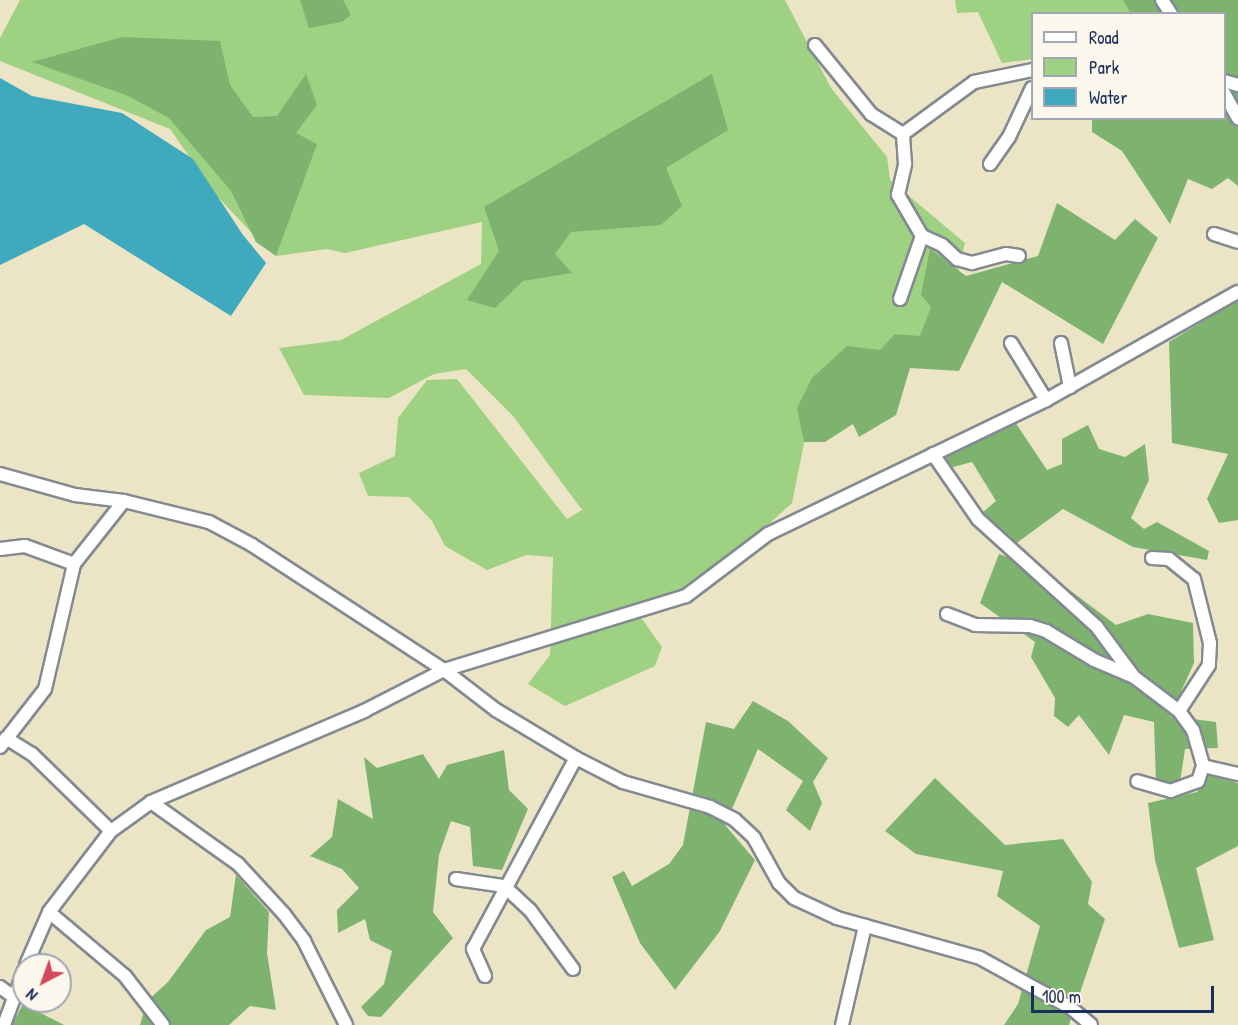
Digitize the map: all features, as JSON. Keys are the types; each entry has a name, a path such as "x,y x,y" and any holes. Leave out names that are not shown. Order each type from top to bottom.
{"street":[{"path":"815,45 871,114 903,134"},
{"path":"903,134 974,82 1031,70"},
{"path":"990,164 1009,137 1031,90"},
{"path":"1226,97 1238,118"},
{"path":"903,134 905,164 898,195 922,236 942,245 957,259 972,263 1006,254 1019,256"},
{"path":"1214,234 1238,242"},
{"path":"900,299 922,236"},
{"path":"31,953 49,912 111,831 151,802 364,711 444,670 686,596 768,534 1046,400 1238,291"},
{"path":"1011,343 1046,400"},
{"path":"1061,343 1070,387"},
{"path":"933,454 978,519 1097,627 1134,677"},
{"path":"0,474 75,495 124,501 209,522 252,545 444,670 496,710 576,758 623,782 710,807 735,820 754,838 779,883 794,898 865,926 980,958 1071,1008 1091,1025"},
{"path":"111,831 32,754 3,742 45,689 74,564 124,501"},
{"path":"0,549 25,546 74,564"},
{"path":"1152,558 1169,559 1194,579 1210,643 1209,665 1179,711"},
{"path":"947,614 975,625 1030,626 1046,631 1094,660 1134,677 1179,711 1197,739 1203,766 1198,781 1171,791 1137,781"},
{"path":"485,976 473,949 504,886 576,758"},
{"path":"1203,766 1238,774"},
{"path":"151,802 238,864 258,885 304,941 346,1025"},
{"path":"456,879 504,886 530,910 573,969"},
{"path":"49,912 130,981 163,1025"},
{"path":"842,1025 865,926"},
{"path":"4,1025 12,1003"}],"green space":[{"path":"20,0 785,0 831,88 887,157 890,180 965,243 944,334 814,394 792,503 703,584 632,605 662,647 655,666 565,706 528,684 550,655 553,557 526,555 487,570 445,546 432,521 409,497 368,496 359,473 395,456 398,418 427,380 457,379 567,519 582,510 513,416 466,369 434,374 389,398 304,395 279,348 341,340 481,264 482,222 345,253 327,249 276,256 282,239 251,232 216,195 170,129 0,61 0,38"},
{"path":"300,0 343,0 351,15 342,22 309,28"},
{"path":"955,0 1123,0 1129,12 1031,12 1031,59 1002,63 978,12 957,13"},
{"path":"1123,0 1238,0 1238,186 1228,178 1212,189 1188,179 1170,224 1122,151 1092,132 1092,120 1226,120 1226,12 1129,12"},
{"path":"122,37 220,41 230,85 253,117 277,116 306,74 317,105 296,133 317,144 276,256 256,242 231,191 169,118 126,95 32,62"},
{"path":"712,74 728,130 666,168 682,206 661,225 571,232 555,254 572,273 523,281 495,308 467,300 499,251 484,207"},
{"path":"1057,203 1115,240 1135,219 1158,238 1103,344 1002,282 959,371 910,368 896,415 859,437 853,424 825,442 804,442 797,408 812,378 847,346 880,350 895,334 920,336 931,307 921,295 930,249 966,276 1038,256"},
{"path":"1238,300 1238,520 1219,523 1207,499 1228,454 1172,443 1169,342"},
{"path":"1015,422 1047,470 1062,464 1062,439 1088,425 1099,449 1125,457 1145,444 1149,480 1131,518 1144,529 1157,522 1209,551 1207,560 1133,547 1063,509 1014,545 983,512 996,501 972,462 938,471 932,464"},
{"path":"999,554 1043,570 1116,625 1148,614 1193,623 1194,663 1170,716 1216,722 1218,748 1185,749 1180,782 1156,782 1154,722 1124,715 1109,755 1079,715 1068,727 1054,716 1055,698 1031,657 1035,642 980,603"},
{"path":"753,701 788,721 828,758 813,782 822,803 810,831 786,810 803,781 758,749 725,825 755,860 720,931 675,990 640,943 612,877 624,871 632,886 669,864 683,845 706,722 734,729"},
{"path":"504,750 509,790 528,809 502,870 473,866 470,827 451,821 439,855 433,912 453,938 381,1017 368,1016 361,1007 384,984 392,951 370,940 365,919 338,933 337,910 359,888 342,869 310,856 332,837 338,799 373,819 364,757 377,768 423,754 439,779 447,765"},
{"path":"1209,775 1238,783 1238,846 1196,868 1214,940 1179,948 1155,860 1148,803 1197,792"},
{"path":"935,778 1005,845 1063,839 1092,882 1088,904 1105,919 1069,1025 1004,1025 1018,1004 1040,926 997,896 1003,871 916,854 885,831"},
{"path":"236,875 269,912 267,953 276,1010 250,1006 229,1025 140,1025 147,1001 168,982 206,930 230,917"},
{"path":"18,1013 41,1013 64,1025 12,1025"}],"water":[{"path":"0,78 32,96 122,113 193,159 243,235 266,263 231,316 84,224 0,265"}]}
